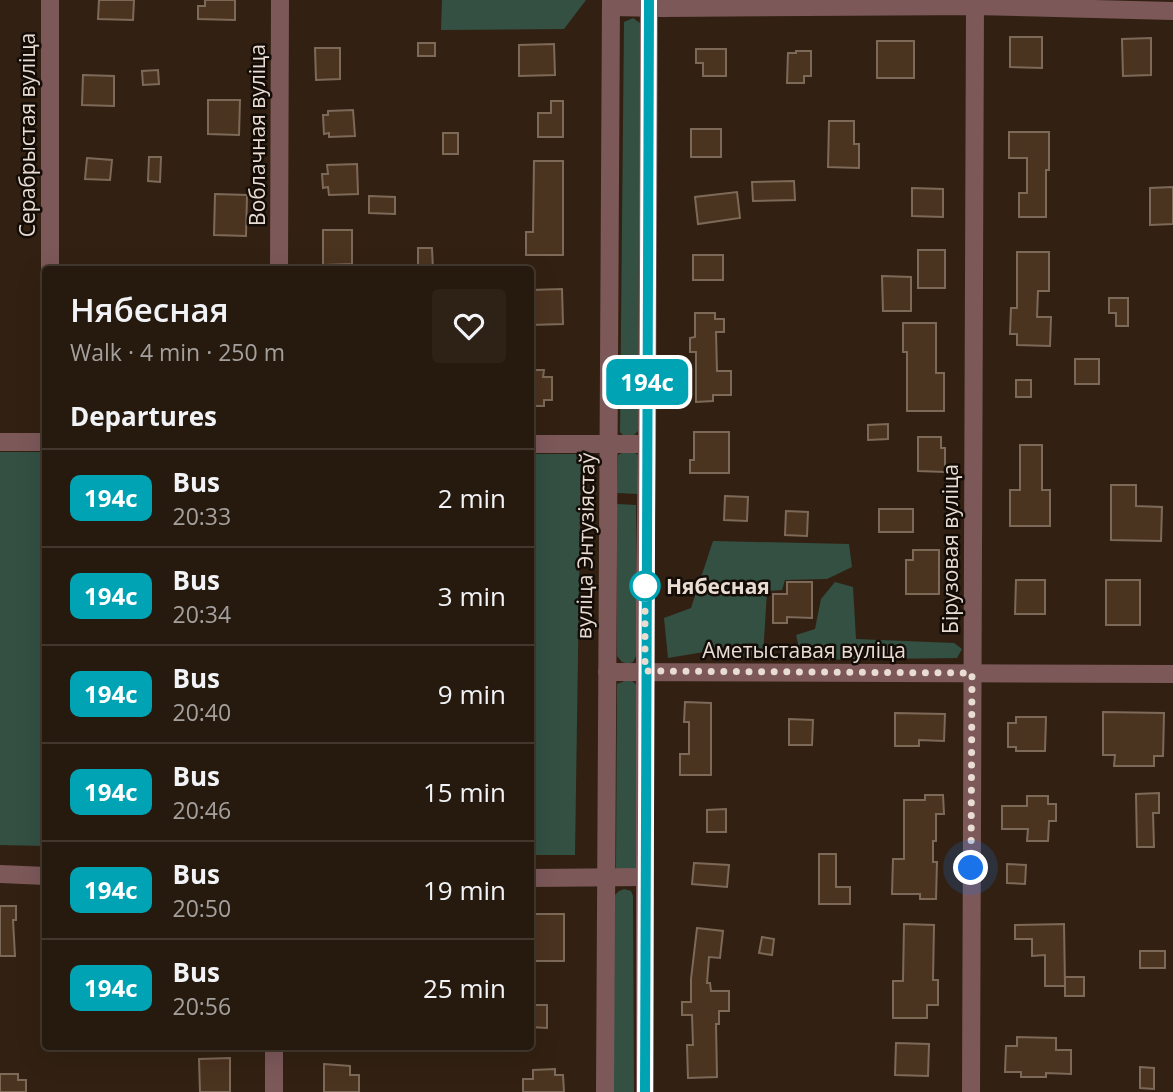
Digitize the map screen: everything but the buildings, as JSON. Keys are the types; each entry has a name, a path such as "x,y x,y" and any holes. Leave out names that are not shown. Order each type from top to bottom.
{"street":[{"name":"Серабрыстая вуліца","path":"50,0 50,266"},
{"name":"Воблачная вуліца","path":"279,266 280,0"},
{"path":"611,3 975,6 1173,11"},
{"name":"вуліца Энтузіястаў","path":"605,1092 611,3"},
{"path":"645,1092 649,4"},
{"name":"Бірузовая вуліца","path":"971,1092 975,6"},
{"path":"0,442 42,442"},
{"path":"534,444 647,444"},
{"name":"Аметыставая вуліца","path":"607,673 1173,674"},
{"path":"0,874 42,876"},
{"path":"534,878 645,877"},
{"path":"274,1050 274,1092"}],"green space":[{"path":"442,0 586,0 564,29 441,30"},
{"path":"633,18 640,23 638,431 633,436 624,436 620,432 624,22"},
{"path":"0,452 42,452 42,846 0,845"},
{"path":"633,452 638,455 638,494 617,493 618,455"},
{"path":"534,454 581,454 575,855 534,855"},
{"path":"617,504 636,505 636,656 633,662 628,664 617,656"},
{"path":"713,541 849,544 852,567 827,579 785,580 782,590 767,591 763,656 733,657 716,650 668,658 664,618 691,608"},
{"path":"835,582 853,587 856,639 954,643 962,649 957,658 802,660 796,635 815,629 821,599"},
{"path":"627,680 637,685 636,868 621,871 616,868 617,684"},
{"path":"624,889 631,891 633,896 634,1092 614,1092 614,896"}],"bus line":[{"name":"194с","path":"645,1092 649,0"}],"place":[{"name":"Нябесная","path":"645,586"}],"route":[{"path":"645,586 645,671 972,673 971,868"}]}
